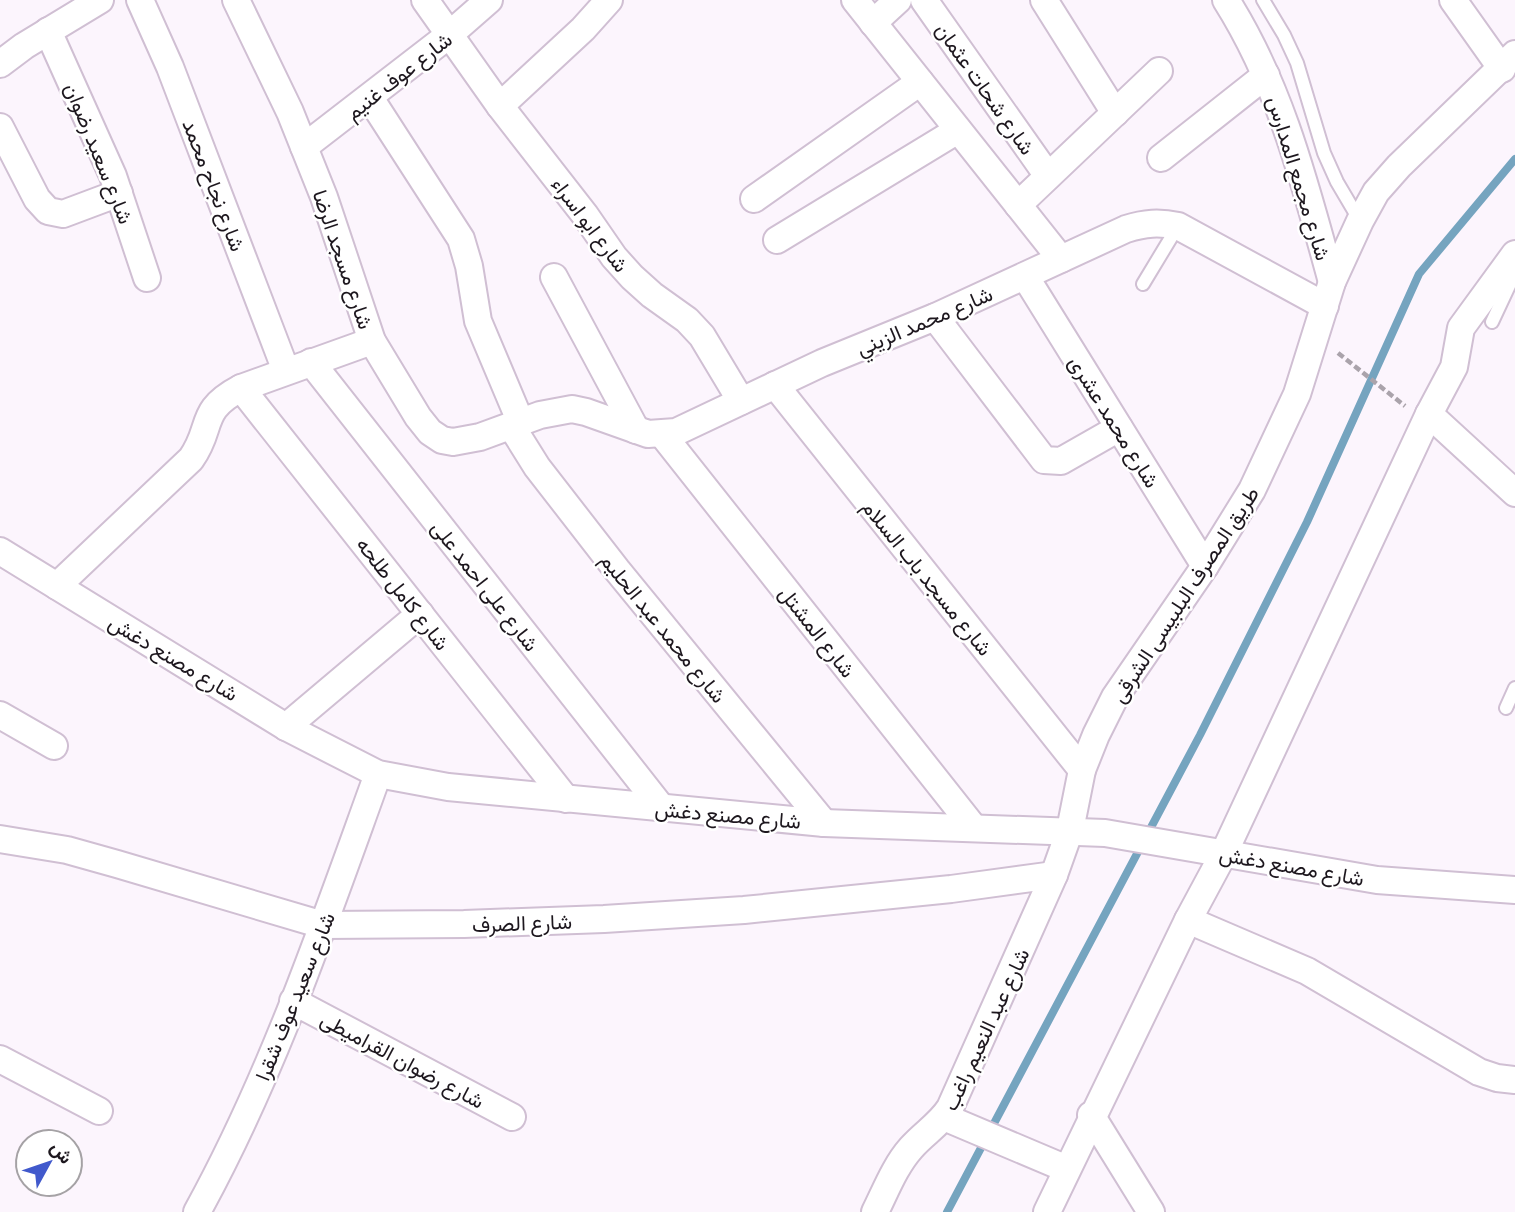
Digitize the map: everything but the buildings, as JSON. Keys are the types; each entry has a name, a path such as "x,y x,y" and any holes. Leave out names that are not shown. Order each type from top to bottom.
{"street":[{"path":"0,64 100,0"},
{"name":"شارع نجاح محمد","path":"140,0 170,67 286,371"},
{"name":"شارع مسجد الرضا","path":"236,0 324,197 372,341 418,417 430,432 442,440 453,442 481,438 516,425"},
{"name":"شارع ابو اسراء","path":"425,0 500,106 585,215 614,257 632,277 687,320 702,336 741,401"},
{"name":"شارع عوف غنيم","path":"304,148 449,35 489,0"},
{"path":"500,106 583,29 609,0"},
{"path":"855,0 1061,259"},
{"path":"873,23 898,0"},
{"name":"شارع شحات عثمان","path":"924,0 1048,176"},
{"path":"1044,0 1115,113"},
{"name":"شارع مجمع المدارس","path":"1226,0 1266,75 1293,143 1328,294"},
{"path":"1453,0 1508,61"},
{"name":"شارع سعيد رضوان","path":"48,31 119,193 147,278"},
{"name":"طريق المصرف البلبيسى الشرقى","path":"1070,830 1082,770 1115,697 1205,566 1252,490 1277,439 1297,394 1328,294 1360,221 1376,192 1399,166 1508,61"},
{"path":"1018,205 1159,71"},
{"path":"1161,158 1266,75"},
{"path":"754,199 920,82"},
{"name":"شارع محمد عبد الحليم","path":"370,98 461,239 466,252 478,321 516,425 537,467 617,570 824,823"},
{"path":"0,127 37,199 48,211 63,214 119,193"},
{"path":"777,240 958,130"},
{"name":"شارع محمد الزيني","path":"516,425 540,415 572,410 586,412 636,430 662,434 676,432 775,384 936,317 1143,223 1161,222 1178,226 1328,294"},
{"path":"1047,1212 1091,1115 1224,853 1429,414 1454,367 1461,328 1515,254"},
{"name":"شارع محمد عشرى","path":"1025,276 1205,566"},
{"path":"554,277 636,430"},
{"path":"936,317 1044,460 1061,461 1119,428"},
{"path":"57,586 183,468 198,449 208,418 217,404 241,388 372,341"},
{"name":"شارع على احمد على","path":"312,362 661,807"},
{"name":"شارع مسجد باب السلام","path":"775,384 1082,770"},
{"name":"شارع كامل طلحه","path":"241,388 566,799"},
{"path":"1429,414 1515,494"},
{"name":"شارع المشتل","path":"662,434 974,828"},
{"name":"شارع مصنع دغش","path":"0,551 286,727 378,775 448,787 824,823 1105,833 1377,880 1515,890"},
{"path":"286,727 420,614"},
{"path":"0,715 54,746"},
{"name":"شارع سعيد عوف شقرا","path":"197,1212 236,1136 293,1001 378,775"},
{"name":"شارع عبد النعيم راغب","path":"876,1212 901,1160 919,1139 937,1126 944,1117 969,1069 1054,875 1070,830"},
{"name":"شارع الصرف","path":"0,839 80,854 323,925 476,924 706,913 848,901 1054,875"},
{"path":"1188,920 1307,971 1479,1072 1515,1080"},
{"name":"شارع رضوان القراميطى","path":"293,1001 512,1117"},
{"path":"0,1059 99,1111"},
{"path":"1091,1115 1151,1212"},
{"path":"944,1117 1067,1169"}],"lane":[{"path":"1263,0 1297,63 1324,153 1360,221"},
{"path":"1143,285 1178,226"},
{"path":"1492,322 1515,273"},
{"path":"1506,708 1515,688"}],"path":[{"path":"1344,358 1391,395"}],"waterway":[{"path":"947,1212 1200,735 1307,522 1419,274 1515,159"}]}
